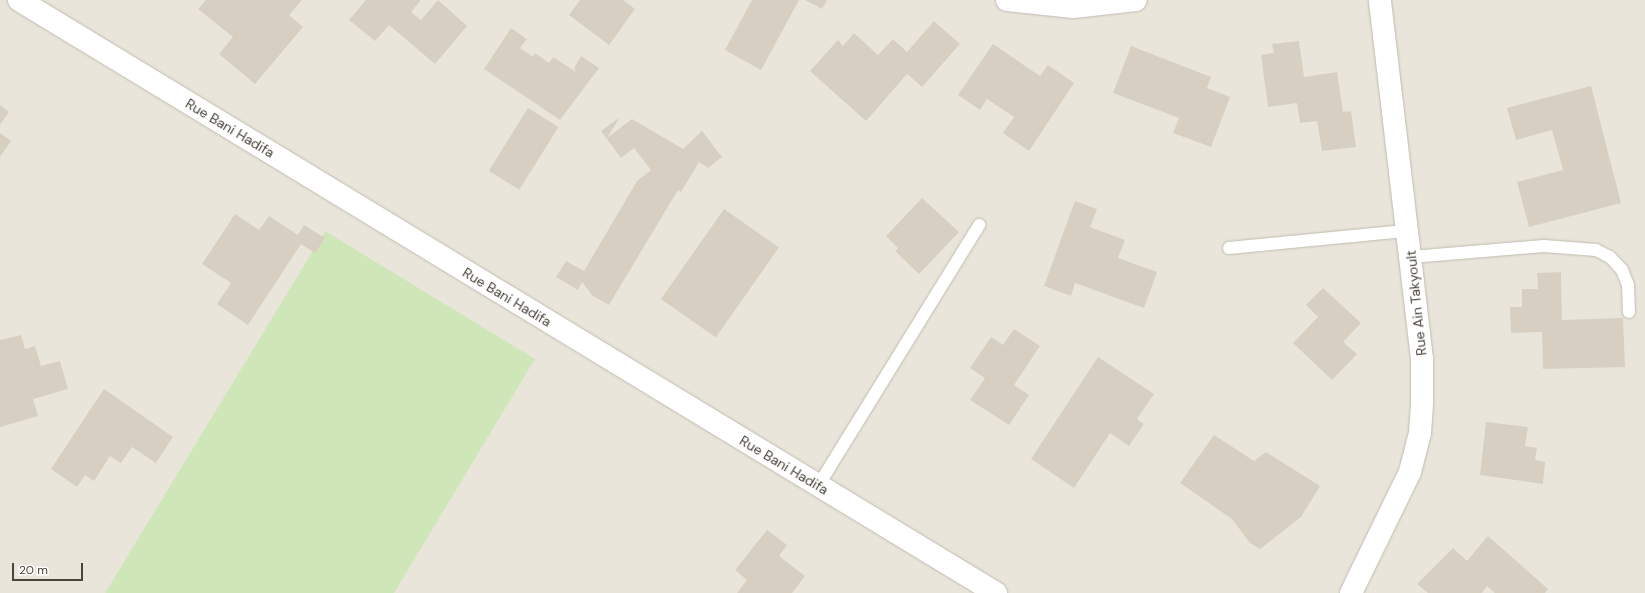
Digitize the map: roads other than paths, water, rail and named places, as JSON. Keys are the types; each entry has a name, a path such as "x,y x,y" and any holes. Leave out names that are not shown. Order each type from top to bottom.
{"street":[{"name":"Rue Bani Hadifa","path":"19,0 996,593"},
{"path":"1008,0 1074,7 1136,0"},
{"name":"Rue Ain Takyoult","path":"1351,593 1410,472 1420,433 1422,359 1380,0"}],"lane":[{"path":"818,486 979,225"},
{"path":"1229,248 1407,230"},
{"path":"1411,257 1544,246 1596,250 1610,257 1622,270 1628,285 1628,312"}]}
